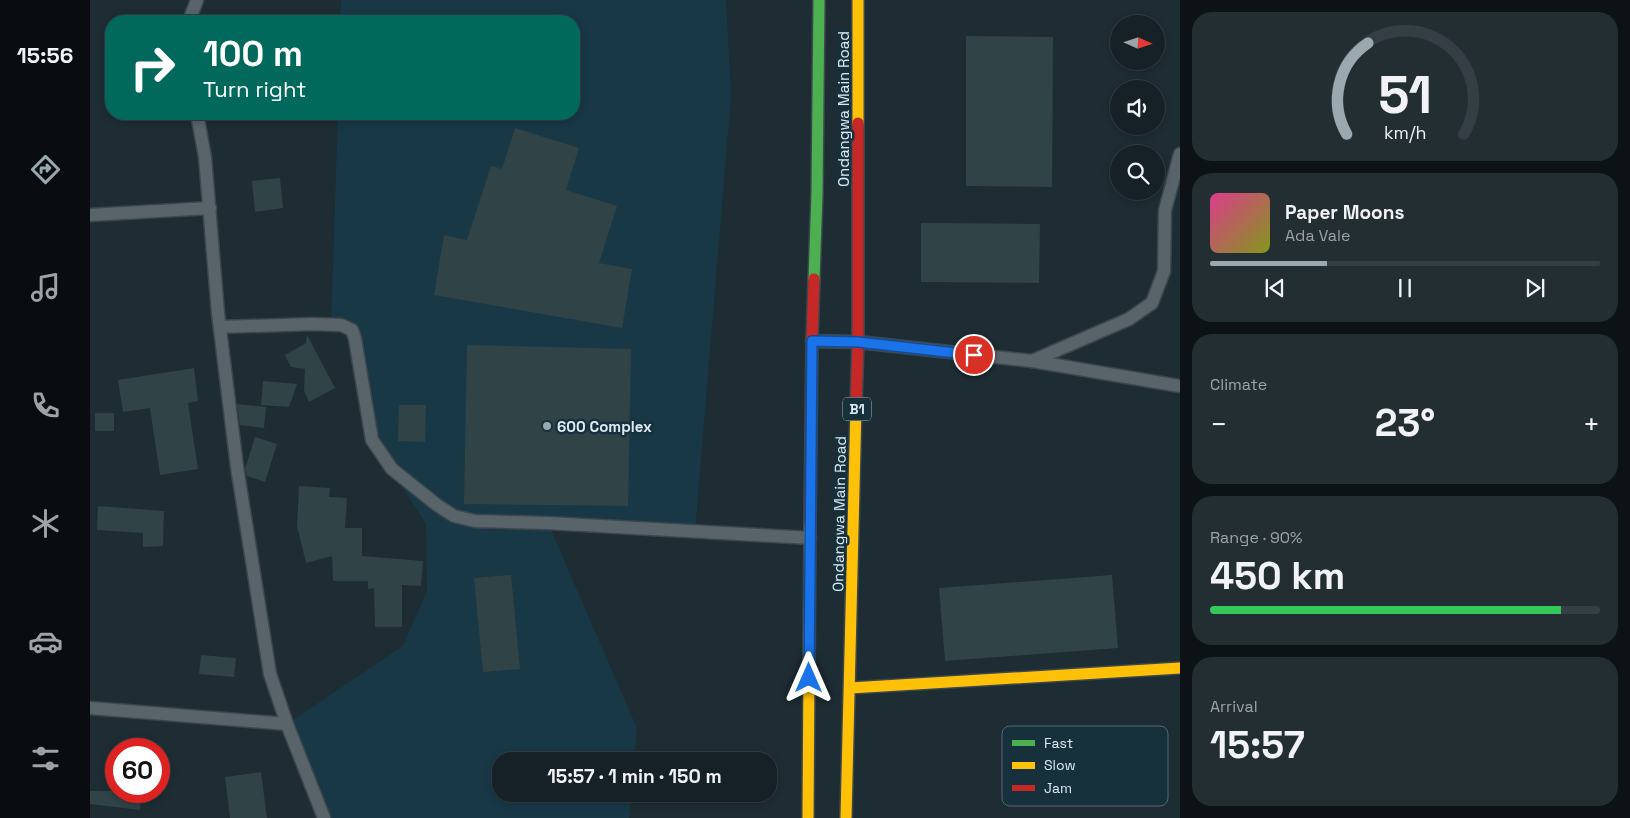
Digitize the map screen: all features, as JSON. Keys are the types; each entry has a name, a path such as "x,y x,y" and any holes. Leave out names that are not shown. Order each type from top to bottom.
{"main road":[{"name":"Ondangwa Main Road","path":"808,818 812,341 817,194 819,0"},
{"name":"Ondangwa Main Road","path":"846,818 858,342 858,0"},
{"path":"850,688 1180,668"}],"lane":[{"path":"191,15 197,0"},
{"path":"198,120 205,157 220,327 236,467 270,674 287,724 324,818"},
{"path":"1032,361 1129,319 1152,303 1164,271 1165,210 1180,154"},
{"path":"90,214 210,208"},
{"path":"220,327 313,324 341,325 352,330 356,339 372,440 392,469 437,505 454,516 475,521 548,523 810,538"},
{"path":"812,341 858,342 1032,361 1180,386"},
{"path":"90,708 287,724"}],"shaded area":[{"path":"341,0 726,0 731,95 695,532 548,523 637,728 635,752 492,752 492,802 630,802 629,818 324,818 287,724 403,646 427,591 426,524 381,454 355,339 331,324 338,120 580,120 580,15 340,15"}],"building":[{"path":"966,36 1053,37 1052,187 966,186"},
{"path":"515,128 579,148 566,190 617,206 599,263 632,269 622,328 434,295 444,235 467,240 491,166 502,169"},
{"path":"280,178 283,208 255,212 252,181"},
{"path":"921,223 1040,224 1039,283 921,282"},
{"path":"307,335 335,388 309,402 304,391 305,369 291,367 285,355 306,343"},
{"name":"600 Complex","path":"467,345 631,349 628,506 464,504"},
{"path":"194,368 198,401 188,403 198,469 160,475 150,408 123,412 118,380"},
{"path":"263,381 297,384 289,407 261,405"},
{"path":"237,404 266,407 264,428 240,425"},
{"path":"399,405 426,405 425,442 398,441"},
{"path":"95,413 114,413 114,431 95,431"},
{"path":"255,437 277,444 265,482 247,476 245,469"},
{"path":"299,486 330,488 329,497 347,498 345,528 362,528 362,556 423,561 421,586 402,585 402,627 375,627 374,588 368,589 368,581 333,581 332,556 306,563 297,526"},
{"path":"98,506 164,511 163,546 143,547 143,533 97,530"},
{"path":"511,575 520,669 483,672 474,578"},
{"path":"1112,575 1118,648 945,661 939,588"},
{"path":"201,655 236,658 234,677 199,674"},
{"path":"261,772 267,818 230,818 225,777"},
{"path":"90,791 105,791 105,803 141,803 140,810 90,804"}],"traffic: fast":[{"path":"814,279 819,0"}],"traffic: slow":[{"path":"858,0 858,123"},
{"path":"846,818 856,406"},
{"path":"808,818 810,524"},
{"path":"850,688 1180,668"}],"traffic: jam":[{"path":"856,406 858,342 858,123"},
{"path":"810,524 814,279"}],"place":[{"name":"600 Complex","path":"547,426"}],"route":[{"path":"809,678 812,341 858,342 974,355"}]}
